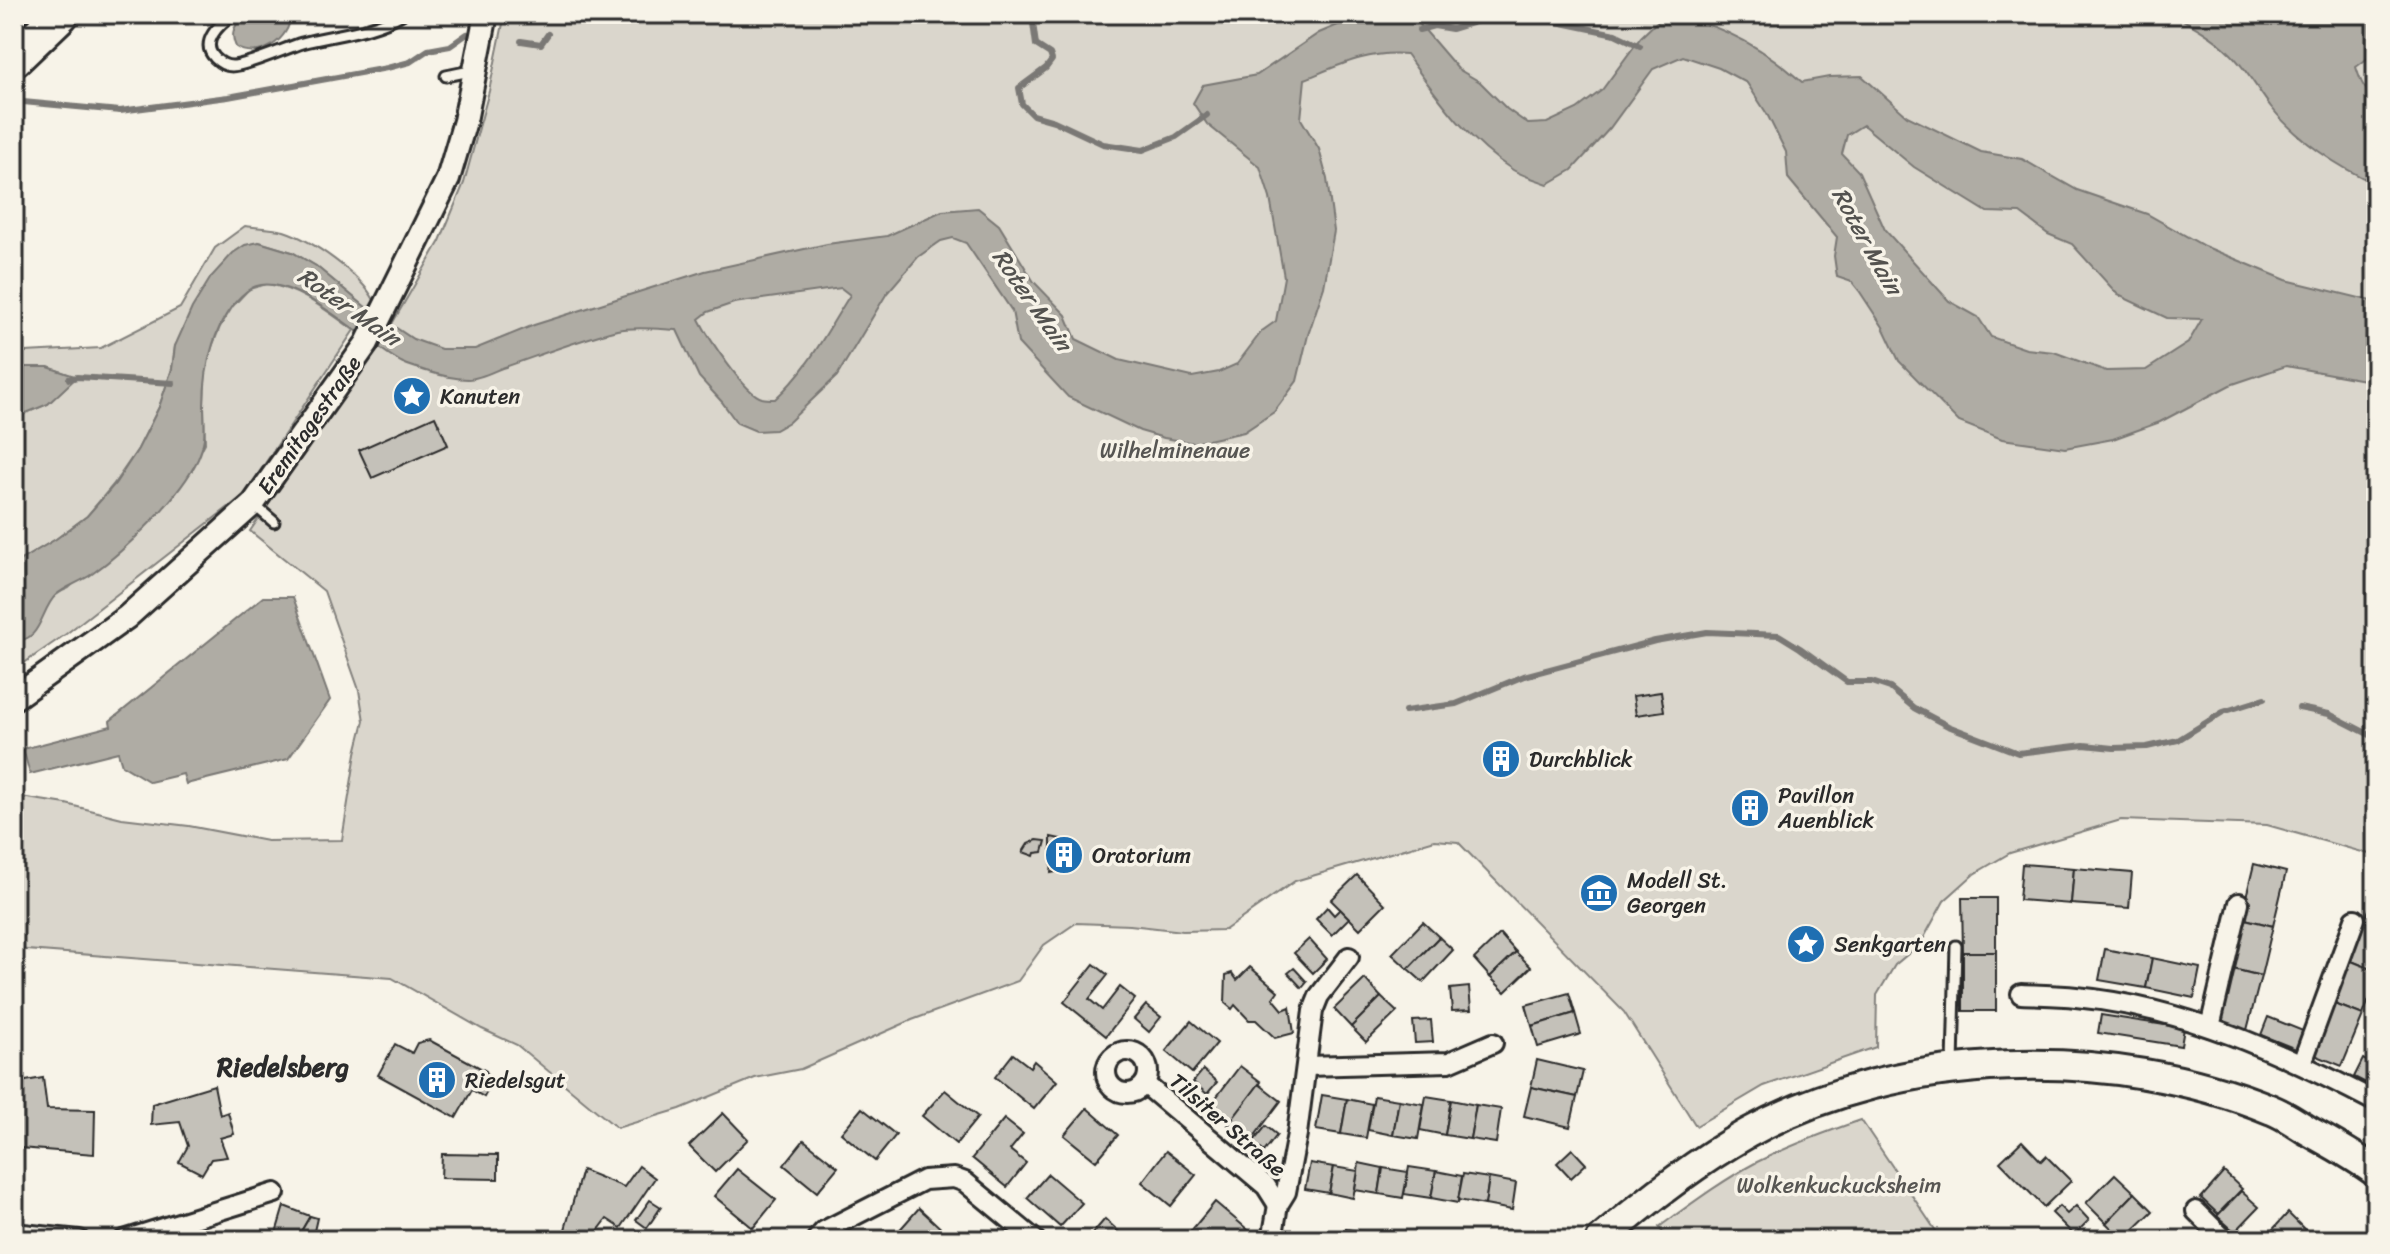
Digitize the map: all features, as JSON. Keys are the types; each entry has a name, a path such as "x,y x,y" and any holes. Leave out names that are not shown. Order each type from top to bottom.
{"highway":[{"path":"14,59 61,14"}],"main road":[{"path":"1601,1240 1685,1173 1750,1132 1808,1106 1856,1089 1931,1071 1992,1065 2127,1071 2197,1085 2273,1110 2376,1172"}],"street":[{"name":"Eremitagestraße","path":"14,698 127,617 253,504 367,343 448,179 465,121 485,19"},
{"path":"2210,1027 2239,903"},
{"path":"2302,1063 2355,919"},
{"name":"Tilsiter Straße","path":"1272,1240 1278,1205 1286,1192 1313,1011 1319,996 1349,957"},
{"path":"2021,994 2077,997 2145,1009 2210,1027 2302,1063 2376,1102"},
{"path":"1307,1066 1449,1062 1493,1043"},
{"name":"Tilsiter Straße","path":"1145,1084 1266,1186 1278,1205"},
{"path":"816,1240 824,1231 924,1180 954,1178 965,1182 1035,1240"},
{"path":"124,1240 275,1193"},
{"path":"2196,1211 2225,1240"},
{"path":"14,1233 79,1240"}],"lane":[{"path":"233,14 218,26 209,46 219,62 235,66 303,43 387,24 402,14"},
{"path":"446,76 478,60"},
{"path":"253,504 274,522"},
{"path":"1953,1069 1956,946"}],"green space":[{"name":"Wilhelminenaue","path":"505,14 2376,14 2376,856 2267,825 2121,820 2010,853 1974,874 1944,901 1921,943 1895,965 1877,995 1876,1047 1764,1086 1696,1126 1624,1012 1458,842 1435,840 1295,881 1225,930 1183,931 1076,923 1044,945 1018,981 912,1020 801,1069 755,1078 680,1109 617,1128 517,1045 482,1029 392,978 14,949 14,796 66,804 122,818 189,826 267,841 342,840 364,721 359,690 324,591 250,531 378,348 440,241 464,183 489,91"},
{"path":"245,226 284,231 308,242 347,269 374,300 368,309 316,266 292,252 259,242 175,346 172,369 159,407 138,449 113,485 87,516 14,564 14,418 48,404 76,377 48,367 14,367 14,348 25,352 101,348 180,308 215,248"},
{"path":"267,284 302,296 354,330 244,495 66,634 14,670 14,640 21,640 32,633 52,598 69,588 185,480 205,443 206,362 220,327 233,306 249,289"},
{"name":"Wolkenkuckucksheim","path":"1861,1120 1942,1240 1668,1240 1659,1227 1719,1184 1757,1162"}],"water":[{"path":"248,14 290,14 285,32 272,46 244,51 236,47 233,32"},
{"path":"1364,14 1411,14 1458,69 1480,82 1507,109 1528,124 1547,123 1577,109 1602,90 1641,37 1665,14 1703,23 1756,48 1802,82 1862,76 1907,116 1981,152 2022,159 2077,190 2147,214 2204,246 2286,280 2376,302 2376,382 2286,366 2230,385 2160,422 2113,439 2065,448 2002,439 1959,422 1899,361 1883,327 1852,282 1837,277 1834,256 1837,237 1788,178 1786,152 1747,83 1719,68 1683,56 1653,69 1610,128 1572,170 1548,184 1513,170 1482,146 1454,117 1406,54 1379,55 1354,60 1305,79 1301,119 1319,149 1327,179 1334,231 1324,287 1297,381 1274,412 1244,432 1194,443 1164,438 1140,431 1068,397 1018,343 1012,311 966,243 953,238 941,241 918,257 887,293 837,376 789,422 775,430 756,431 737,423 699,377 677,330 617,330 481,377 457,378 406,364 304,296 283,287 263,285 247,291 236,302 219,329 206,375 203,446 179,490 120,551 92,574 56,595 30,636 14,640 14,564 87,516 115,484 138,449 159,407 172,369 175,346 192,308 211,277 245,245 259,242 292,252 316,266 368,309 413,339 441,349 475,349 534,325 705,271 827,244 887,236 942,211 978,208 999,225 1034,282 1066,315 1076,339 1119,360 1192,377 1219,372 1237,364 1262,331 1276,321 1284,277 1270,198 1260,167 1207,124 1193,103 1203,85 1257,75 1319,33","holes":["1863,125 1914,167 1987,212 2020,213 2048,234 2072,244 2118,295 2167,318 2202,319 2188,343 2146,370 2106,371 2054,352 2026,349 1991,337 1978,317 1949,301 1885,230 1859,172 1842,154 1847,135","841,288 850,295 808,362 775,399 762,398 746,386 718,351 699,319 708,312 734,303"]},
{"path":"2172,14 2376,14 2376,52 2356,67 2365,88 2376,96 2376,184 2333,161 2306,141 2281,119 2229,52"},
{"path":"14,367 48,367 77,377 48,404 14,418"},
{"path":"263,597 293,597 330,700 288,759 186,784 183,774 150,782 122,765 118,752 30,774 23,749 111,726 110,721"}],"building":[{"path":"435,416 448,445 372,478 359,450"},
{"path":"1661,692 1664,711 1636,715 1633,696"},
{"name":"Durchblick","path":"1497,746 1506,746 1504,773 1496,772"},
{"name":"Pavillon Auenblick","path":"1757,792 1763,819 1743,823 1738,796"},
{"name":"Oratorium","path":"1051,837 1060,839 1070,855 1068,864 1060,871 1051,873 1052,862 1059,855 1051,849"},
{"path":"1037,840 1046,841 1043,852 1034,856 1023,852 1028,844"},
{"path":"2022,864 2074,868 2071,904 2019,900"},
{"path":"2254,864 2286,872 2273,926 2241,918"},
{"path":"2074,868 2132,873 2129,908 2071,904"},
{"path":"1357,875 1385,904 1360,929 1331,900"},
{"path":"1962,898 1996,898 1996,952 1963,952"},
{"path":"1327,907 1334,915 1340,909 1349,918 1332,935 1316,919"},
{"path":"2370,907 2376,910 2376,971 2349,960"},
{"path":"2241,918 2273,926 2261,976 2229,968"},
{"path":"1423,922 1439,937 1408,969 1392,954"},
{"path":"1500,934 1516,952 1490,977 1474,959"},
{"path":"1439,937 1453,950 1423,982 1408,969"},
{"path":"1309,939 1327,959 1313,973 1294,953"},
{"path":"2105,949 2152,958 2146,988 2099,980"},
{"path":"1516,952 1531,967 1505,992 1490,977"},
{"path":"1963,952 1996,952 1996,1011 1963,1011"},
{"path":"2152,958 2200,968 2194,998 2146,988"},
{"path":"2349,960 2376,971 2376,982 2363,1015 2332,1003"},
{"path":"1094,964 1108,975 1089,999 1102,1010 1120,987 1135,999 1106,1036 1064,1002"},
{"path":"1250,967 1278,991 1273,998 1283,1010 1290,1007 1294,1033 1275,1038 1256,1020 1249,1020 1235,1005 1232,1009 1225,1003 1226,975 1232,973 1237,980"},
{"path":"1294,968 1307,982 1302,988 1288,973"},
{"path":"2229,968 2261,976 2247,1030 2215,1022"},
{"path":"1365,979 1381,997 1351,1027 1334,1009"},
{"path":"1469,987 1471,1010 1452,1011 1450,989"},
{"path":"1569,993 1575,1013 1532,1026 1526,1005"},
{"path":"1381,997 1397,1012 1366,1042 1351,1027"},
{"path":"2332,1003 2363,1015 2342,1066 2312,1054"},
{"path":"1146,1005 1161,1017 1149,1032 1134,1019"},
{"path":"1575,1013 1581,1034 1538,1047 1532,1026"},
{"path":"2101,1015 2184,1028 2181,1046 2098,1033"},
{"path":"2268,1017 2308,1033 2301,1051 2261,1035"},
{"path":"1431,1020 1433,1042 1415,1043 1413,1021"},
{"path":"1191,1021 1217,1043 1192,1073 1166,1051"},
{"name":"Riedelsgut","path":"429,1040 486,1071 491,1084 484,1097 472,1090 456,1118 378,1075 395,1044 412,1053 417,1043"},
{"path":"1013,1054 1030,1067 1034,1061 1057,1081 1034,1109 995,1077"},
{"path":"2363,1059 2376,1066 2376,1088 2354,1077"},
{"path":"1537,1060 1583,1071 1577,1097 1531,1087"},
{"path":"1240,1066 1261,1082 1233,1119 1212,1103"},
{"path":"1203,1070 1217,1082 1207,1094 1193,1082"},
{"path":"43,1078 47,1109 95,1110 94,1154 20,1148 14,1083"},
{"path":"1259,1084 1281,1101 1250,1142 1228,1125"},
{"path":"214,1085 220,1115 228,1112 234,1134 220,1138 227,1157 211,1159 202,1174 179,1162 188,1146 180,1122 151,1125 152,1104"},
{"path":"1531,1087 1577,1097 1570,1127 1524,1116"},
{"path":"945,1090 978,1117 956,1144 922,1116"},
{"path":"1322,1095 1347,1099 1341,1134 1316,1130"},
{"path":"1374,1096 1399,1100 1393,1135 1368,1130"},
{"path":"1426,1096 1451,1100 1445,1135 1420,1130"},
{"path":"1347,1099 1372,1104 1366,1138 1341,1134"},
{"path":"1399,1100 1424,1104 1418,1139 1393,1135"},
{"path":"1451,1100 1476,1105 1470,1139 1445,1135"},
{"path":"1476,1105 1501,1109 1496,1143 1470,1139"},
{"path":"862,1108 896,1135 875,1161 841,1133"},
{"path":"1087,1108 1118,1135 1096,1161 1064,1135"},
{"path":"723,1113 748,1139 715,1172 689,1146"},
{"path":"1004,1119 1023,1134 1010,1150 1026,1163 1007,1187 972,1158"},
{"path":"1266,1126 1277,1135 1264,1152 1253,1142"},
{"path":"804,1140 838,1167 817,1192 784,1165"},
{"path":"2022,1141 2041,1161 2046,1156 2071,1181 2044,1207 2000,1162"},
{"path":"1572,1149 1586,1164 1571,1178 1557,1163"},
{"path":"1166,1151 1196,1175 1171,1206 1142,1182"},
{"path":"442,1154 498,1155 498,1179 441,1178"},
{"path":"1310,1163 1334,1167 1329,1193 1305,1189"},
{"path":"1359,1163 1383,1168 1379,1194 1355,1190"},
{"path":"639,1166 655,1178 621,1228 607,1219 591,1240 562,1240 582,1170 624,1187"},
{"path":"1334,1167 1358,1171 1353,1198 1329,1193"},
{"path":"1409,1167 1436,1171 1431,1198 1404,1194"},
{"path":"1383,1168 1408,1172 1403,1198 1379,1194"},
{"path":"737,1169 776,1200 753,1228 714,1196"},
{"path":"1436,1171 1462,1176 1458,1203 1431,1198"},
{"path":"2224,1172 2242,1189 2218,1214 2201,1198"},
{"path":"1048,1174 1082,1203 1060,1227 1027,1198"},
{"path":"1463,1174 1489,1178 1485,1205 1458,1200"},
{"path":"2115,1174 2135,1193 2106,1223 2086,1203"},
{"path":"1489,1178 1516,1183 1512,1210 1485,1205"},
{"path":"2241,1191 2259,1207 2235,1232 2217,1216"},
{"path":"2135,1193 2153,1211 2123,1240 2106,1223"},
{"path":"650,1200 661,1207 647,1228 636,1220"},
{"path":"1215,1202 1253,1234 1248,1240 1201,1240 1191,1231"},
{"path":"284,1206 310,1216 296,1240 272,1240 276,1233"},
{"path":"2059,1206 2067,1214 2076,1206 2089,1220 2074,1235 2052,1213"},
{"path":"919,1208 946,1233 940,1240 903,1240 896,1234"},
{"path":"2288,1213 2306,1231 2297,1240 2263,1240"},
{"path":"310,1216 317,1218 312,1240 296,1240"},
{"path":"1105,1219 1128,1240 1087,1240"},
{"path":"1346,1229 1373,1233 1372,1240 1344,1240"},
{"path":"1373,1233 1400,1238 1372,1240"},
{"path":"1400,1234 1427,1238 1427,1240 1399,1240"}],"waterway":[{"name":"Roter Main","path":"1027,14 1033,23 1036,45 1050,54 1052,60 1019,88 1022,104 1033,115 1054,121 1103,144 1143,150 1176,137 1207,115"},
{"name":"Roter Main","path":"1419,30 1434,26 1452,29 1502,14 1523,15 1615,34 1640,46"},
{"name":"Roter Main","path":"14,99 120,111 228,97 410,62 428,50 450,46 467,34"},
{"name":"Roter Main","path":"521,41 541,44 548,34"},
{"name":"Roter Main","path":"69,379 173,383"},
{"path":"1405,711 1456,704 1524,676 1655,641 1707,632 1779,635 1847,682 1872,682 1890,688 1914,708 1948,726 2018,753 2084,745 2147,747 2178,740 2223,712 2264,699"},
{"path":"2299,708 2329,714 2376,738"}],"place":[{"name":"Kanuten","path":"412,396"},
{"name":"Durchblick","path":"1501,759"},
{"name":"Pavillon Auenblick","path":"1750,808"},
{"name":"Oratorium","path":"1064,855"},
{"name":"Modell St. Georgen","path":"1599,893"},
{"name":"Senkgarten","path":"1806,944"},
{"name":"Riedelsgut","path":"437,1080"}],"district":[{"name":"Riedelsberg","path":"283,1067"}]}
